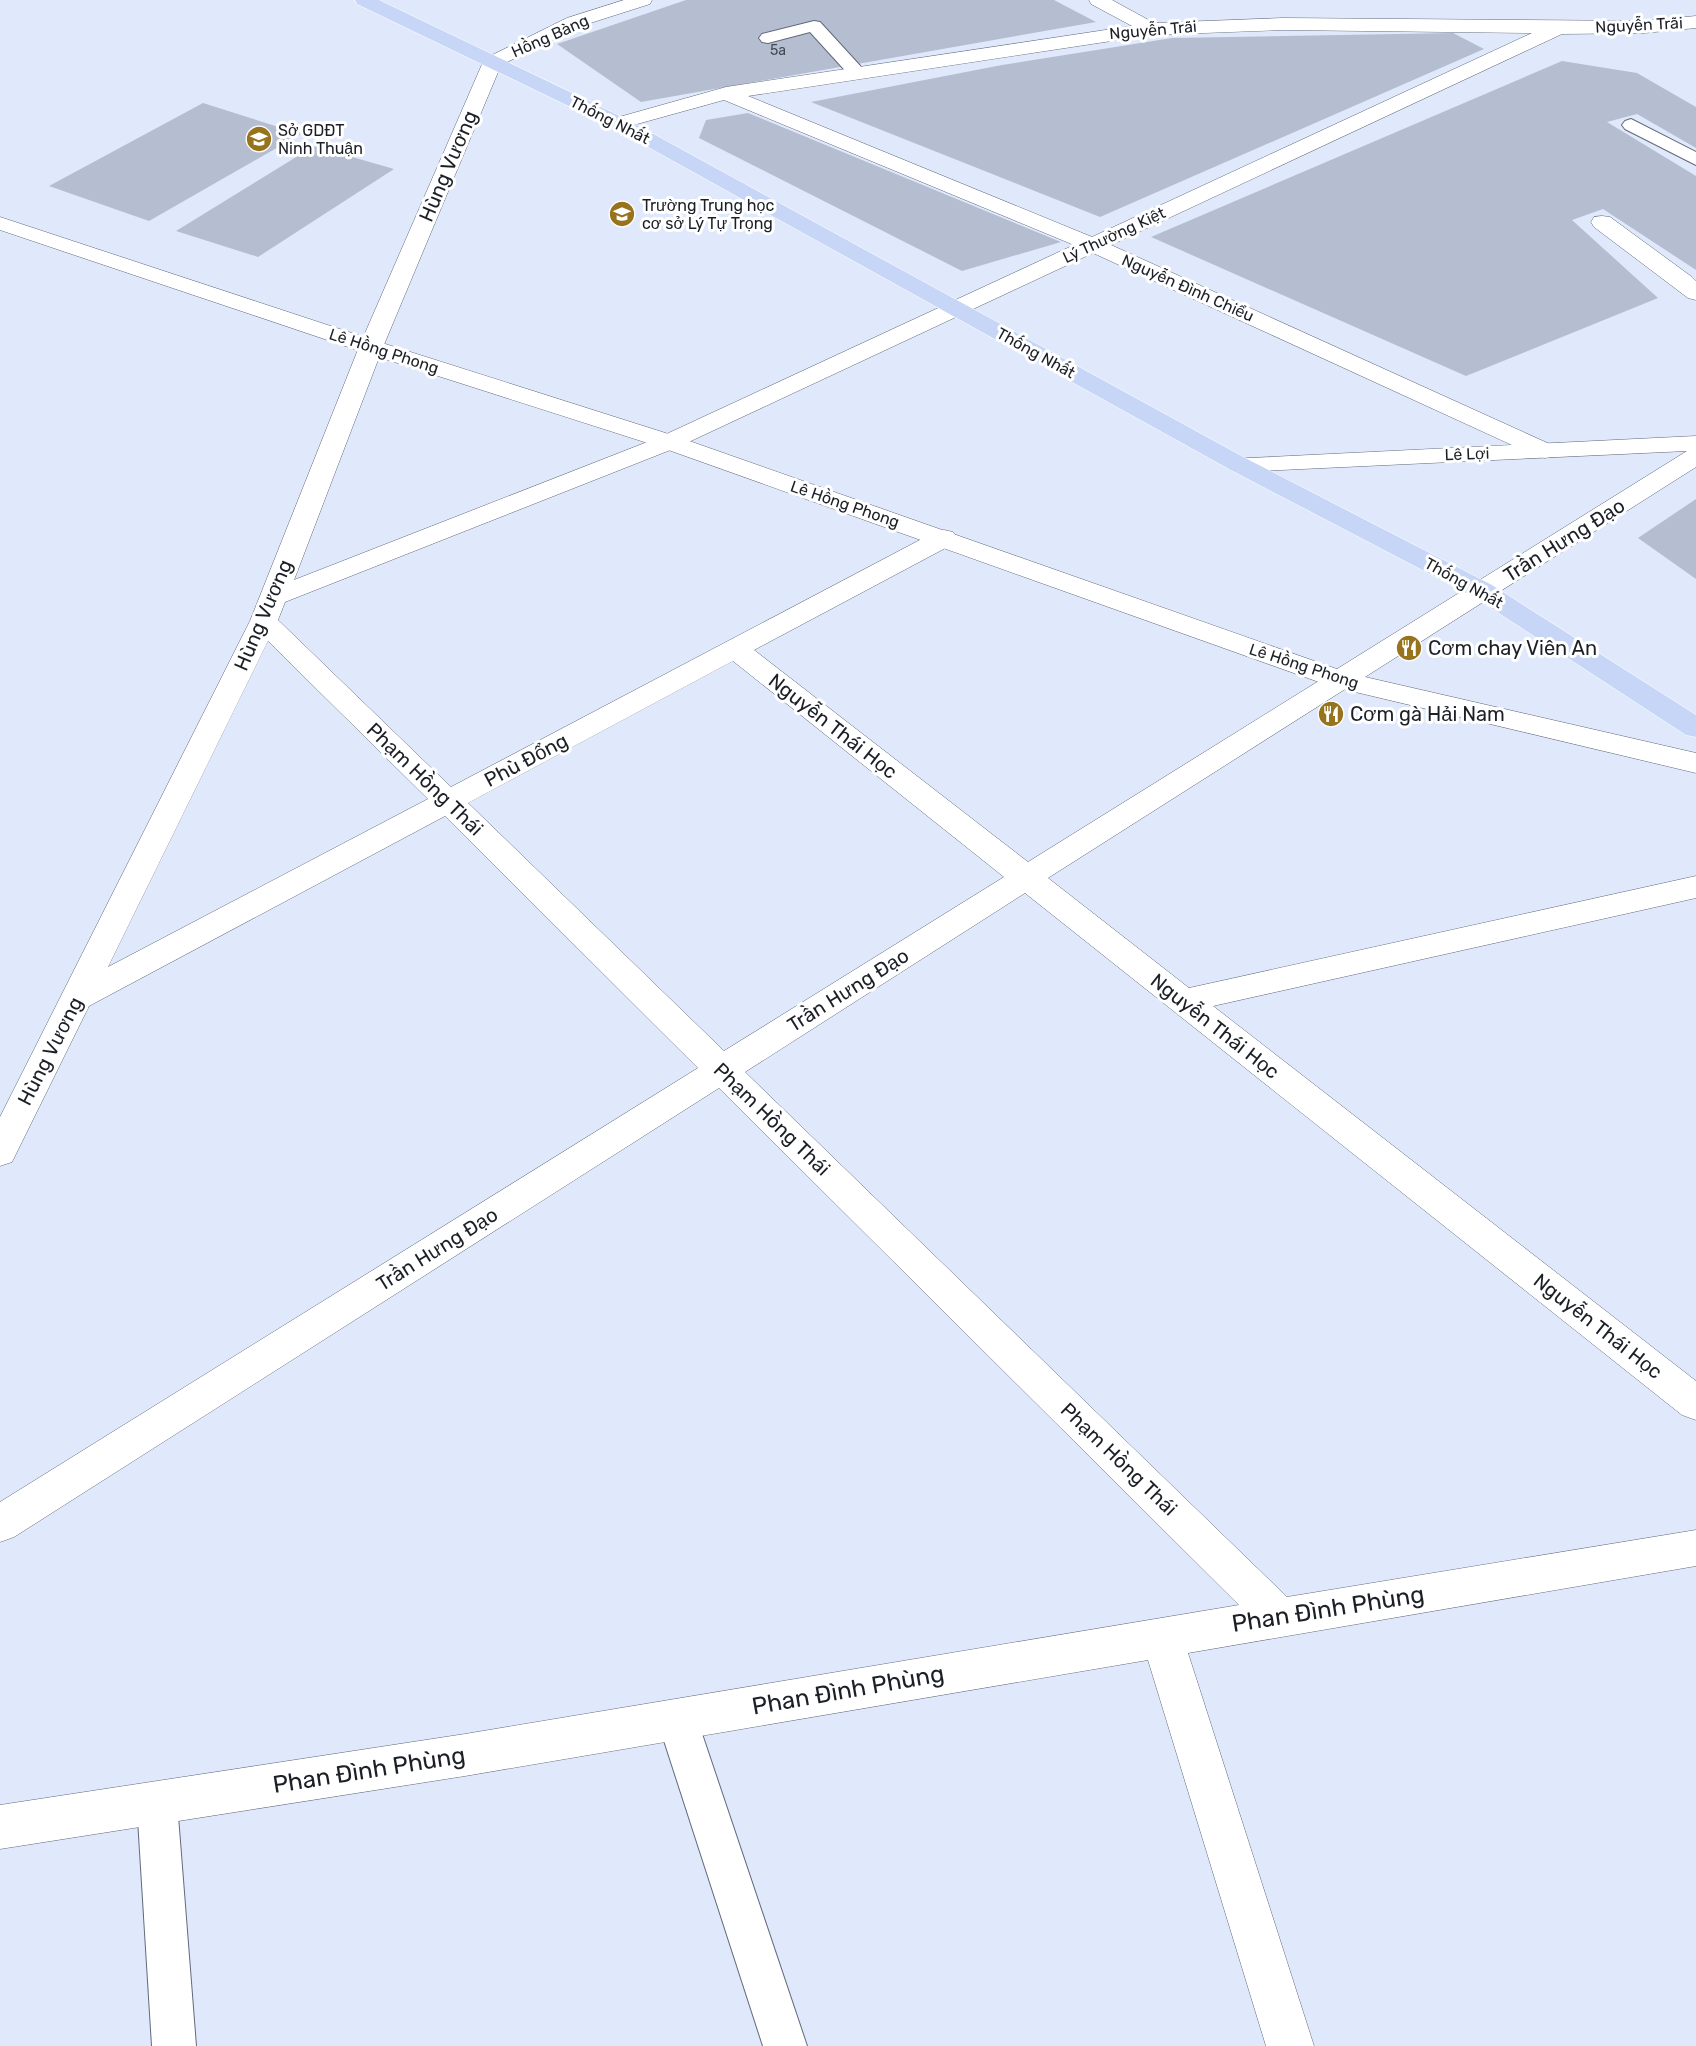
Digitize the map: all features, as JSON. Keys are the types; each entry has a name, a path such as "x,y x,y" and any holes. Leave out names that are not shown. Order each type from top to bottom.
{"main road":[{"name":"Thống Nhất","path":"364,0 619,123 1238,464 1483,591 1696,728"}],"street":[{"name":"Hồng Bàng","path":"493,62 574,22 643,0"},
{"path":"1098,0 1151,29"},
{"name":"Nguyễn Trãi","path":"619,123 726,93 1151,29 1283,24 1644,27 1696,22"},
{"name":"Lý Thường Kiệt","path":"268,609 669,442 1559,28"},
{"name":"Hùng Vương","path":"0,1152 268,609 371,347 493,62"},
{"name":"Nguyễn Đình Chiểu","path":"726,93 1093,245 1545,451"},
{"path":"1602,222 1696,293"},
{"name":"Lê Hồng Phong","path":"0,224 371,347 669,442 1340,680 1696,763"},
{"name":"Lê Lợi","path":"1238,464 1696,443"},
{"name":"Trần Hưng Đạo","path":"0,1524 1696,456"},
{"name":"Phù Đổng","path":"77,998 944,538"},
{"name":"Phạm Hồng Thái","path":"268,609 448,801 1280,1617"},
{"name":"Nguyễn Thái Học","path":"735,649 1696,1403"},
{"path":"1183,1001 1696,887"},
{"name":"Phan Đình Phùng","path":"0,1827 465,1755 1696,1548"},
{"path":"1162,1637 1290,2046"}],"lane":[{"path":"768,38 814,26 857,73"},
{"path":"1631,125 1696,159"},
{"path":"677,1719 785,2046"},
{"path":"157,1803 174,2046"}],"building":[{"path":"686,0 1054,0 1096,22 641,102 557,44"},
{"path":"1453,33 1484,49 1100,217 811,102 1002,65 1172,38"},
{"path":"1562,61 1637,73 1696,107 1696,148 1637,114 1607,122 1696,176 1696,270 1603,209 1572,220 1658,298 1466,376 1151,237"},
{"path":"203,103 301,134 149,221 49,186"},
{"path":"748,113 1061,242 962,271 699,138 706,120"},
{"path":"314,146 394,169 258,257 176,231"},
{"path":"1696,499 1696,579 1638,538"}],"place":[{"name":"Sở GDĐT Ninh Thuận","path":"259,139"},
{"name":"Trường Trung học cơ sở Lý Tự Trọng","path":"622,214"},
{"name":"Cơm chay Viên An","path":"1409,648"},
{"name":"Cơm gà Hải Nam","path":"1331,714"}]}
